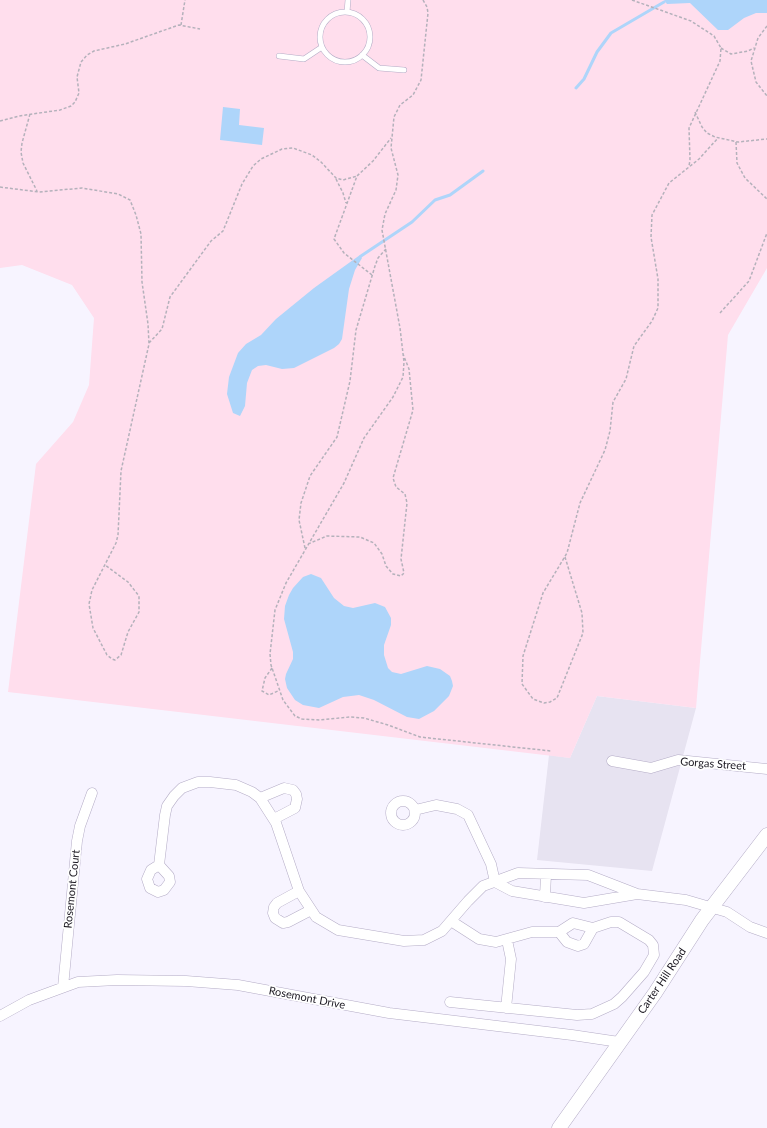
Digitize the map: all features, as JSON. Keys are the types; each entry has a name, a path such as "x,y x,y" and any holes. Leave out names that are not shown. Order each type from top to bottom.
{"main road":[{"name":"Carter Hill Road","path":"559,1128 712,907 767,835"}],"street":[{"name":"Gorgas Street","path":"612,761 651,768 678,760 767,770"},
{"path":"159,865 166,810 174,796 182,788 198,782 236,785 252,792 260,798 274,819 299,891 311,910 323,922 338,930 404,941 424,940 435,936 483,886 518,873 588,875 638,894 686,900 712,907 727,912 750,927 767,933"},
{"path":"260,798 284,788 293,790 296,794 297,799 295,808 274,819"},
{"name":"Rosemont Court","path":"63,987 77,841 80,826 92,793"},
{"path":"415,810 436,805 457,809 468,815 491,864 495,882 512,891 584,903 638,894"},
{"path":"545,897 546,874"},
{"path":"299,891 277,903 274,907 273,913 276,918 283,923 288,922 311,910"},
{"path":"450,1002 585,1015 599,1012 622,997 632,988 654,955 653,946 649,940 619,922 611,922 593,928 573,923 559,932 532,932 507,940 489,941 480,939 451,921"},
{"path":"559,932 567,942 578,946 584,944 593,928"},
{"path":"506,1008 511,954 507,940"},
{"name":"Rosemont Drive","path":"0,1016 29,1000 78,982 117,980 186,981 238,985 389,1013 619,1042"}],"lane":[{"path":"347,12 348,0"},
{"path":"347,12 361,18 368,28 368,44 362,54 352,61 340,61 329,56 322,47 320,33 325,23 336,14 347,12"},
{"path":"279,56 304,58 322,47"},
{"path":"362,54 379,68 404,70"}],"path":[{"path":"181,25 185,0"},
{"path":"423,0 427,7 428,14 421,80 413,95 396,110 391,138 391,148 398,175 396,190 384,218 383,233 403,353 404,371 400,385 364,438 344,483 286,584 277,605 270,654 272,668 278,691 288,709 295,716 302,719 320,720 350,717 364,718 420,737 551,751"},
{"path":"632,0 691,21 714,36 721,48 731,54 748,51 755,47"},
{"path":"0,121 30,114 60,110 71,106 75,102 79,93 78,71 81,62 87,55 94,51 125,44 181,25 200,28"},
{"path":"767,26 760,33 752,61 753,75 760,89 767,96"},
{"path":"689,166 688,128 720,61 721,48"},
{"path":"695,112 702,127 707,133 718,138 736,142 767,139"},
{"path":"30,114 21,152 23,163 37,192"},
{"path":"372,275 359,266 337,246 334,238 357,176 376,158 391,138"},
{"path":"566,557 582,613 583,633 557,698 550,702 544,703 533,699 522,684 523,656 543,593 566,557 580,503 605,450 610,432 613,402 626,379 634,346 652,321 658,308 658,279 651,237 652,215 669,184 718,138"},
{"path":"736,142 737,163 745,178 767,199"},
{"path":"149,344 162,329 170,297 173,291 211,241 223,231 242,184 253,166 271,153 282,149 293,148 312,155 336,178 344,193 346,203"},
{"path":"336,178 343,180 357,176"},
{"path":"0,187 37,192 53,192 73,188 82,188 118,194 130,200 141,234 142,282 148,324 149,344 121,471 118,535 92,590 89,604 93,628 107,655 112,660 115,660 122,655 128,632 139,612 139,596 128,582 105,565"},
{"path":"720,313 749,281 767,233"},
{"path":"305,550 299,520 300,502 310,476 337,438 350,381 356,330 378,258 386,249"},
{"path":"308,544 327,536 360,537 374,542 382,554 386,566 393,574 399,576 404,573 402,558 407,504 405,494 396,487 393,478 413,410 409,369 403,353"},
{"path":"272,668 265,678 262,691 264,694 269,695 278,691"}],"shaded area":[{"path":"0,0 767,0 767,268 728,335 696,708 597,696 570,758 8,692 36,464 73,422 89,385 94,318 72,285 22,265 0,268"},
{"path":"597,696 696,708 652,871 537,860 549,755 570,758"}],"water":[{"path":"664,0 767,0 767,13 756,13 744,18 728,30 718,30 690,3 667,4"},
{"path":"223,107 240,109 239,125 264,128 262,145 220,140"},
{"path":"360,255 362,258 355,270 349,289 342,339 339,344 294,368 282,369 266,365 258,366 252,370 247,383 245,406 240,416 233,413 227,394 229,377 238,353 246,344 261,335 276,319 314,288"},
{"path":"311,574 321,578 334,598 344,606 353,608 375,603 385,607 391,618 391,625 384,645 384,655 388,668 392,672 401,674 427,666 440,669 450,676 452,681 453,686 449,696 434,711 419,719 407,717 374,700 359,695 343,697 319,708 303,705 295,700 287,688 285,679 293,659 293,652 284,619 285,606 293,588 303,577"}],"waterway":[{"path":"576,88 584,79 597,52 611,33 664,2"},
{"path":"361,256 412,222 435,200 450,195 483,171"}]}
